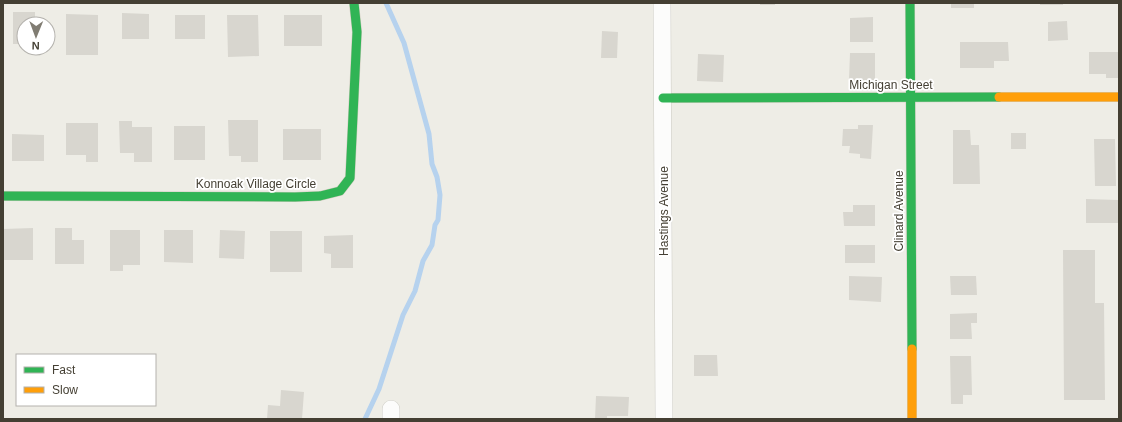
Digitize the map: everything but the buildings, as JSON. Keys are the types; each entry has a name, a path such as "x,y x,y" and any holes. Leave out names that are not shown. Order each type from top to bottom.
{"street":[{"name":"Konnoak Village Circle","path":"3,196 295,197 320,196 340,191 350,178 357,32 354,3"},
{"name":"Hastings Avenue","path":"662,3 664,98 664,419"},
{"name":"Clinard Avenue","path":"910,3 912,419"},
{"name":"Michigan Street","path":"664,98 1119,97"}],"waterway":[{"path":"365,419 379,389 403,315 415,291 423,261 432,245 435,225 438,220 440,195 437,177 432,164 429,134 404,43 386,3"}],"traffic: fast":[{"path":"3,196 295,197 320,196 340,191 350,178 357,32 354,3"},
{"path":"910,3 912,349"},
{"path":"663,98 999,97"}],"traffic: slow":[{"path":"999,97 1119,97"},
{"path":"912,349 912,419"}]}
